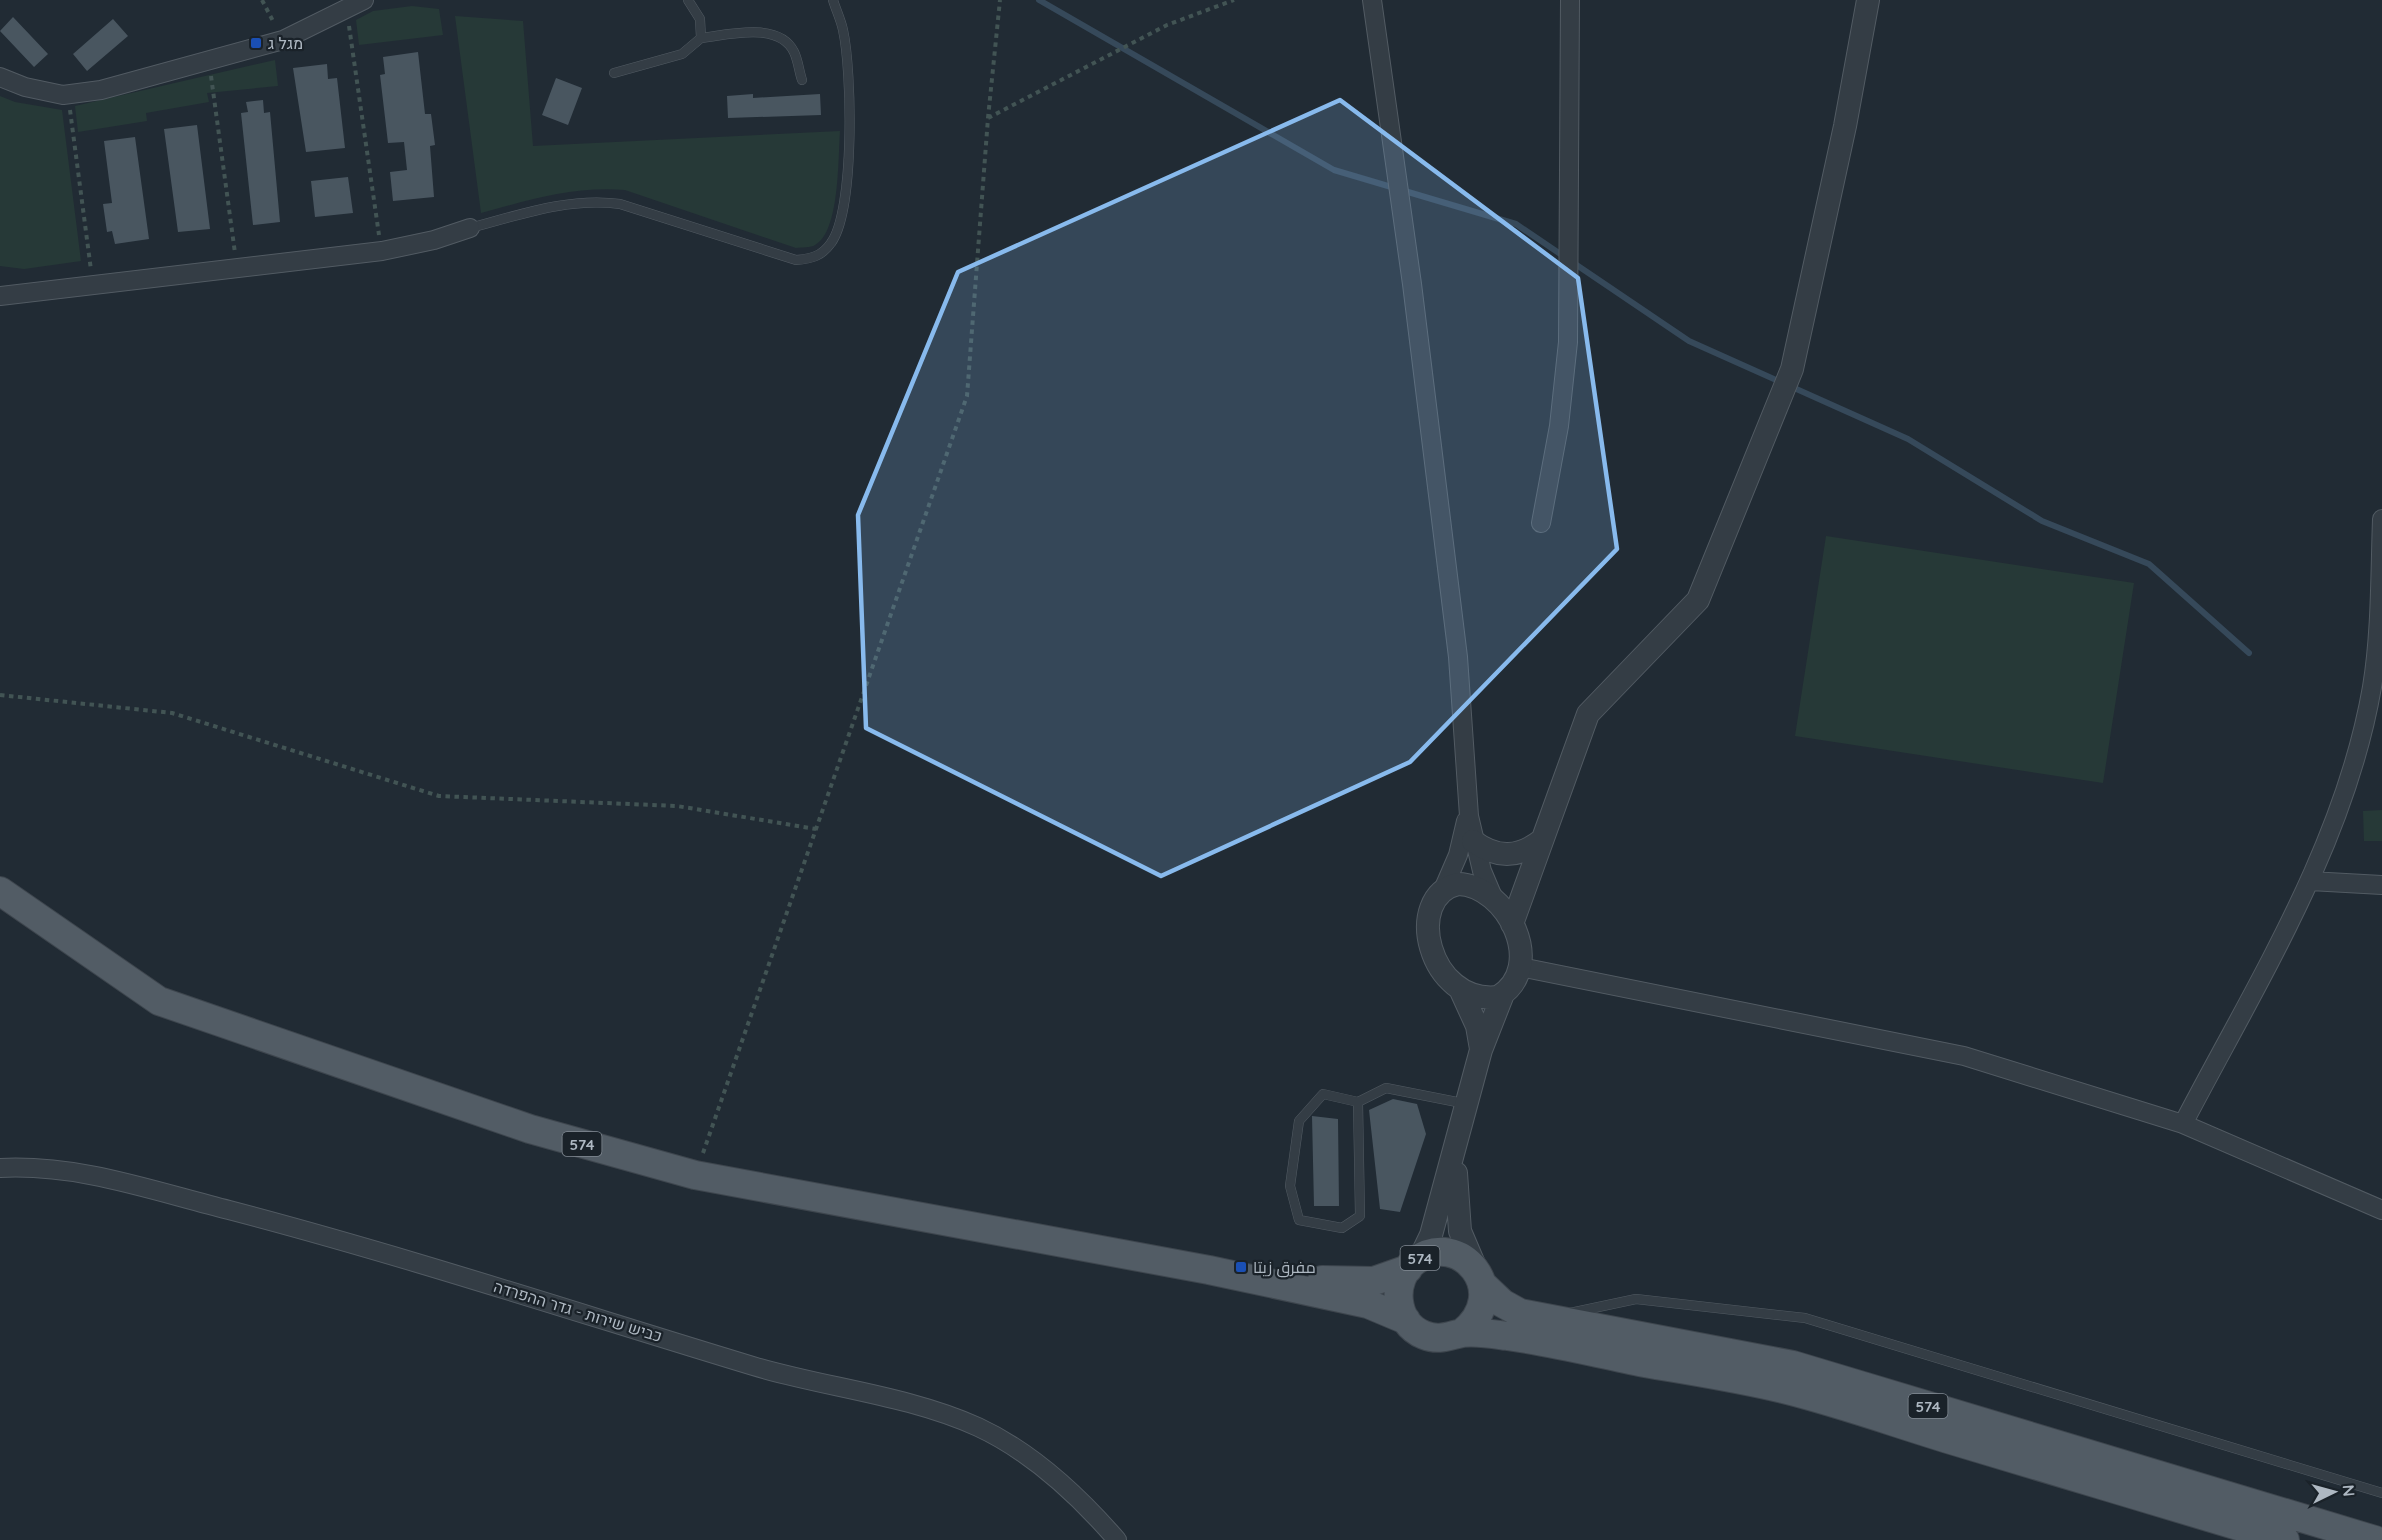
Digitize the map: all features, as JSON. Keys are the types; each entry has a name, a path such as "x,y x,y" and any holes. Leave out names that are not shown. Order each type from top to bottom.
{"main road":[{"name":"574","path":"0,891 159,1001 530,1129 695,1175 1209,1270 1368,1304 1406,1320 1421,1334 1435,1338 1449,1338 1462,1333 1516,1337 1784,1389 2285,1540"},
{"name":"574","path":"1209,1270 1353,1282 1374,1281 1441,1252 1455,1255 1468,1262 1502,1303 1520,1313 1792,1365 2375,1540"},
{"name":"574","path":"1406,1320 1398,1300 1399,1286 1414,1264"},
{"path":"1462,1333 1473,1324 1480,1313 1484,1299 1480,1279"}],"street":[{"path":"0,77 49,93 68,95 101,90 283,40 364,0"},
{"path":"1372,0 1412,284 1456,645 1468,808 1473,841 1493,897 1512,924 1521,949 1520,967 1515,981 1503,994 1481,1050 1455,1154 1431,1235 1414,1264"},
{"path":"1541,523 1559,426 1568,342 1570,0"},
{"path":"1512,924 1588,714 1698,600 1792,369 1845,126 1868,0"},
{"path":"0,296 382,251 434,240 470,228"},
{"path":"2182,1124 2310,881 2343,793 2372,686 2382,519"},
{"path":"1468,808 1458,855 1442,892 1430,912 1429,939 1441,969 1461,991 1477,1026 1481,1050"},
{"path":"1473,841 1485,850 1502,855 1518,854 1542,840"},
{"path":"2310,881 2382,885"},
{"path":"1442,892 1450,886 1467,884 1480,888 1493,897"},
{"path":"1520,967 1964,1056 2182,1124 2382,1210"},
{"path":"1461,991 1487,998 1503,994"},
{"path":"1455,1154 1460,1231 1480,1279"},
{"name":"כביש שירות - גדר ההפרדה","path":"0,1168 62,1169 134,1184 422,1263 771,1371 932,1410 980,1428 1022,1452 1069,1491 1117,1540"}],"lane":[{"path":"688,0 700,20 701,38"},
{"path":"470,228 554,206 601,201 620,204 796,260 815,258 831,243 839,225 844,204 849,130 843,30 833,0"},
{"path":"614,74 682,54 701,38 761,32 778,37 794,51 802,80"},
{"path":"1358,1102 1360,1216 1342,1228 1299,1220 1290,1186 1299,1121 1323,1094 1358,1102 1386,1088 1467,1104"},
{"path":"1542,1319 1636,1299 1804,1318 2382,1493"}],"path":[{"path":"262,0 283,40"},
{"path":"695,1175 967,396 988,118 1000,0"},
{"path":"988,118 1167,25 1234,0"},
{"path":"347,9 382,251"},
{"path":"209,60 237,268"},
{"path":"68,95 93,285"},
{"path":"0,695 172,713 439,796 677,806 816,830"}],"highlighted area":[{"path":"1340,100 1578,278 1617,549 1410,762 1161,876 866,728 858,515 958,272"}],"green space":[{"path":"412,6 439,9 443,35 359,45 356,20 373,11"},
{"path":"455,16 523,21 533,146 840,131 836,193 829,225 823,237 813,246 796,248 625,190 570,192 481,213"},
{"path":"275,60 278,86 207,93 209,102 146,113 147,121 78,132 75,106"},
{"path":"0,96 15,102 62,110 81,261 24,269 0,266"},
{"path":"1826,536 2134,583 2103,783 1795,736"},
{"path":"2382,810 2382,841 2364,841 2363,811"}],"building":[{"path":"13,17 48,54 34,67 0,31"},
{"path":"113,19 128,36 87,71 73,54"},
{"path":"418,52 425,114 431,114 435,145 430,146 434,197 393,201 390,172 407,170 404,142 388,143 380,75 385,74 383,57"},
{"path":"327,64 328,79 337,78 345,148 306,152 293,68"},
{"path":"556,78 582,88 568,125 542,115"},
{"path":"753,94 753,98 820,94 821,115 728,118 727,96"},
{"path":"263,100 264,113 270,112 280,222 253,225 241,113 248,112 246,102"},
{"path":"197,125 210,229 178,232 164,129"},
{"path":"135,137 149,239 115,244 112,231 107,232 103,204 112,203 104,141"},
{"path":"348,177 353,213 315,217 311,181"},
{"path":"1393,1099 1417,1104 1426,1134 1400,1212 1380,1209 1369,1110"},
{"path":"1312,1116 1338,1119 1339,1206 1314,1206"}],"waterway":[{"path":"1039,0 1334,170 1516,224 1689,341 1908,439 2042,521 2149,564 2249,653"}],"place":[{"name":"מגל ג","path":"256,43"},
{"name":"مفرق زيتا","path":"1241,1267"}]}
